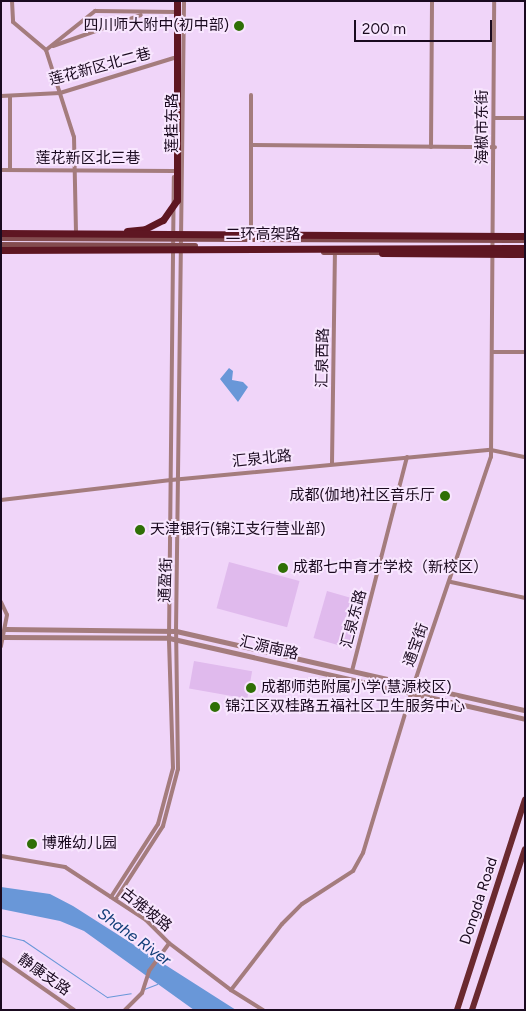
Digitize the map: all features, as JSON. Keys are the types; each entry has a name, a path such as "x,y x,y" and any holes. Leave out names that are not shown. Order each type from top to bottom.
{"highway":[{"path":"94,234 155,225 169,214 178,200 177,1"},
{"path":"336,240 366,233 383,232 525,232"},
{"name":"二环高架路","path":"1,234 525,236"},
{"name":"二环高架路","path":"1,250 336,251 408,255 525,251"},
{"path":"1,254 13,250"}],"main road":[{"path":"1,238 525,240"},
{"path":"1,245 183,246 336,251 525,251"},
{"name":"Dongda Road","path":"456,1010 525,800"},
{"name":"Dongda Road","path":"472,1010 525,849"}],"street":[{"path":"12,1 13,22 46,50 74,137 76,239"},
{"name":"莲桂东路","path":"173,246 174,58 177,1"},
{"name":"莲桂东路","path":"183,246 184,1"},
{"path":"431,147 432,1"},
{"name":"海椒市东街","path":"494,1 494,252"},
{"path":"46,50 95,11 143,14 176,12"},
{"path":"50,46 143,14"},
{"name":"莲花新区北二巷","path":"1,96 60,93 174,58"},
{"path":"10,96 10,170"},
{"path":"250,96 251,240"},
{"path":"494,118 525,118"},
{"path":"251,145 495,147"},
{"name":"莲花新区北三巷","path":"1,170 174,171"},
{"name":"通盈街","path":"113,898 158,824 173,768 169,638 173,246"},
{"name":"通盈街","path":"113,898 163,826 178,768 176,631 183,246"},
{"name":"汇泉西路","path":"332,464 336,251"},
{"name":"通宝街","path":"231,990 266,942 302,904 353,872 370,836 411,693 451,582 491,450 494,252"},
{"path":"492,352 525,352"},
{"name":"汇泉北路","path":"1,500 180,479 491,450 525,457"},
{"name":"汇泉东路","path":"352,671 407,457"},
{"path":"451,582 525,598"},
{"path":"1,602 7,614 1,646"},
{"name":"汇源南路","path":"4,630 176,631 525,710"},
{"name":"汇源南路","path":"3,637 177,639 525,719"},
{"name":"古雅坡路","path":"1,856 65,868 146,920 169,943 231,990 263,1010"},
{"path":"125,1010 143,990 153,965 169,943"},
{"name":"静康支路","path":"1,959 74,1010"}],"shaded area":[{"path":"229,562 300,581 287,627 217,608"},
{"path":"327,591 363,601 349,648 313,638"},
{"path":"194,661 252,671 247,699 189,689"}],"water":[{"path":"229,368 233,371 232,380 243,382 248,387 238,402 220,379"},
{"path":"1,887 50,894 73,906 236,1010 194,1010 84,931 60,921 1,909"}],"waterway":[{"path":"1,935 23,940 107,997 131,993"},
{"path":"144,989 157,984"}],"place":[{"name":"四川师大附中(初中部)","path":"239,26"},
{"name":"成都(伽地)社区音乐厅","path":"445,496"},
{"name":"天津银行(锦江支行营业部)","path":"140,530"},
{"name":"成都七中育才学校（新校区）","path":"283,568"},
{"name":"成都师范附属小学(慧源校区)","path":"251,688"},
{"name":"锦江区双桂路五福社区卫生服务中心","path":"215,707"},
{"name":"博雅幼儿园","path":"32,844"}],"water label":[{"name":"Shahe River","path":"134,937"}]}
